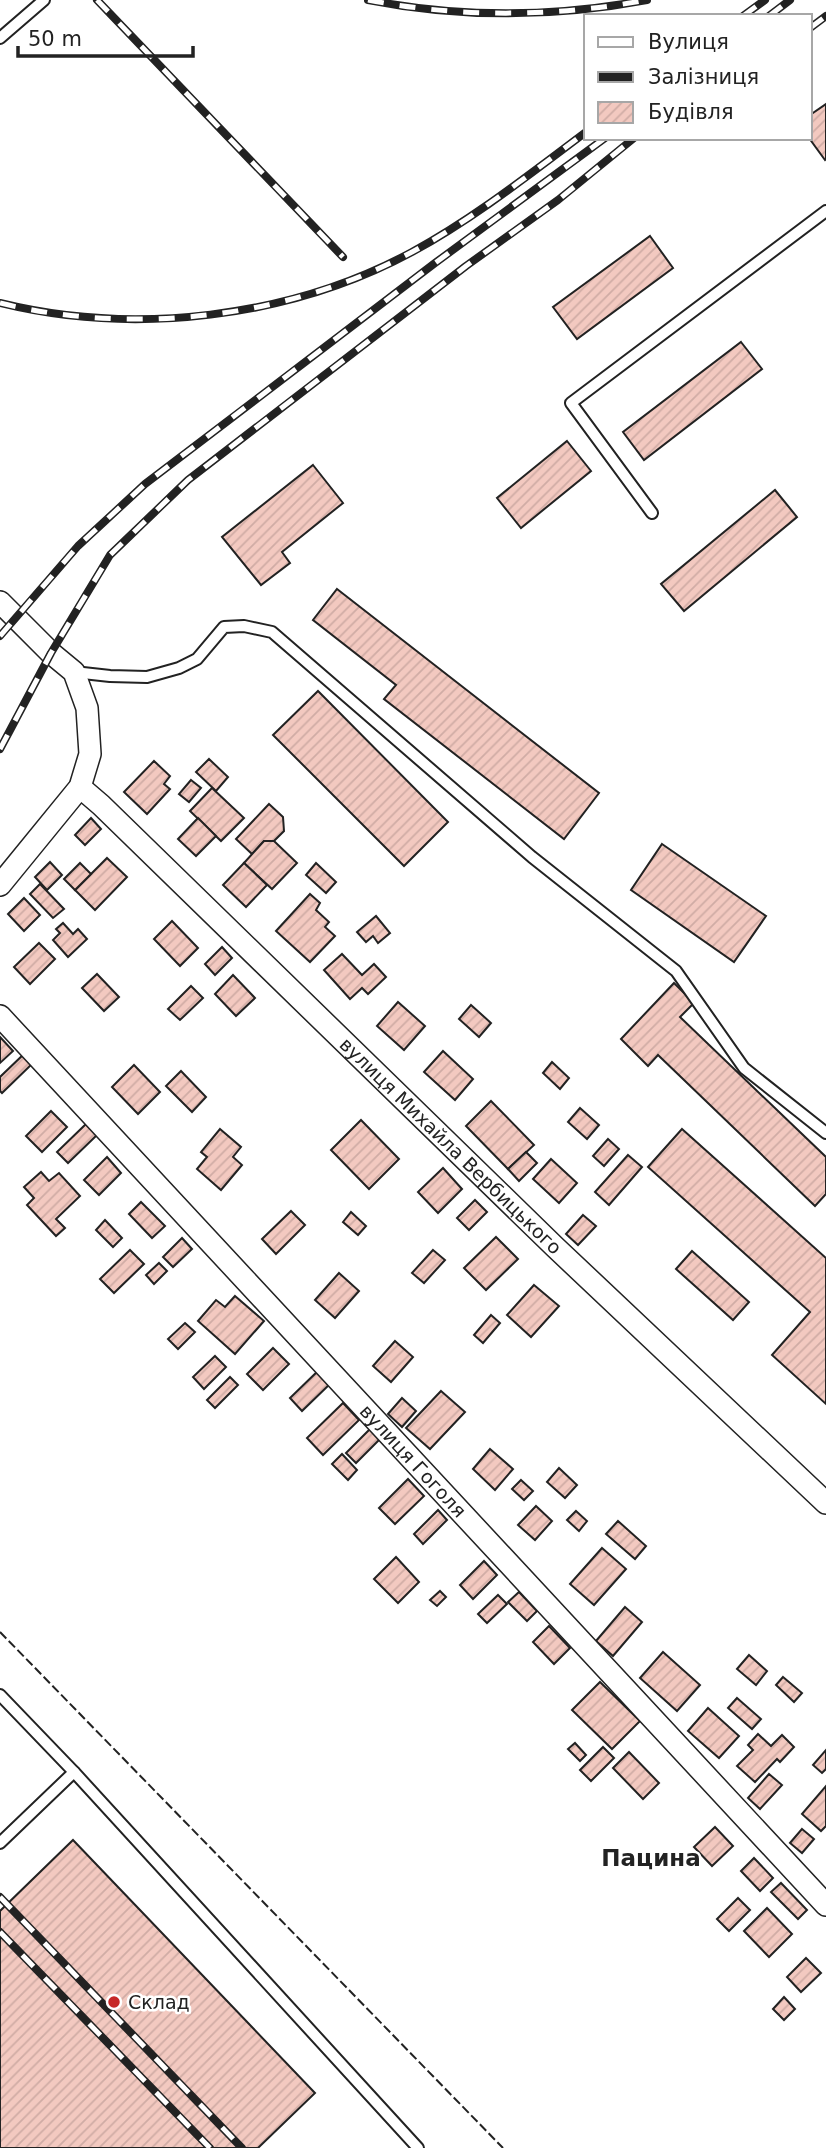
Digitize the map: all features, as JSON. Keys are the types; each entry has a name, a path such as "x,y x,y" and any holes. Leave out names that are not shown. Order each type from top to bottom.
{"street":[{"path":"0,602 74,672 87,708 90,754 80,787 0,885"},
{"name":"вулиця Михайла Вербицького","path":"80,787 101,804 555,1247 826,1503"},
{"name":"вулиця Гоголя","path":"0,1016 826,1905"}],"lane":[{"path":"0,38 44,0"},
{"path":"652,513 572,403 826,211"},
{"path":"74,672 147,677 179,668 197,659 224,628 244,626 272,632 532,858 676,971 744,1068 826,1133"},
{"path":"0,1695 74,1772 418,2148"},
{"path":"0,1843 74,1772"}],"building":[{"path":"826,104 825,160 810,140 812,114"},
{"path":"650,236 673,268 577,339 553,307"},
{"path":"741,342 762,369 644,460 623,432"},
{"path":"567,441 591,471 521,528 497,498"},
{"path":"313,465 343,503 282,552 290,563 261,585 222,537"},
{"path":"775,490 797,517 684,611 661,584"},
{"path":"337,589 599,793 564,839 384,699 396,685 313,620"},
{"path":"318,691 448,822 404,866 273,735"},
{"path":"209,759 228,777 216,791 196,772"},
{"path":"154,761 170,776 164,784 170,789 147,814 124,792"},
{"path":"191,780 201,788 189,802 179,794"},
{"path":"212,788 244,818 221,841 190,811"},
{"path":"269,804 283,817 284,831 274,841 264,841 252,854 236,839"},
{"path":"91,818 101,829 85,845 75,835"},
{"path":"198,818 216,836 196,856 178,839"},
{"path":"264,841 274,841 297,863 272,889 244,863"},
{"path":"662,844 766,916 734,962 631,890"},
{"path":"107,858 127,877 95,910 75,890"},
{"path":"50,862 62,875 47,890 35,877"},
{"path":"80,863 91,874 75,890 64,879"},
{"path":"244,863 267,885 246,907 223,885"},
{"path":"316,863 336,882 326,893 306,875"},
{"path":"40,884 64,909 53,918 30,894"},
{"path":"310,894 320,903 316,910 329,922 325,927 335,936 310,962 276,931"},
{"path":"24,898 40,915 24,931 8,914"},
{"path":"376,916 390,933 378,943 373,936 366,942 357,932"},
{"path":"172,921 198,948 180,966 154,939"},
{"path":"63,923 73,934 78,929 87,939 68,957 53,940 60,933 56,929"},
{"path":"39,943 55,959 30,984 14,967"},
{"path":"222,947 232,958 215,975 205,964"},
{"path":"342,954 362,975 374,964 386,977 368,994 362,988 350,999 324,970"},
{"path":"97,974 119,997 104,1011 82,988"},
{"path":"233,975 255,998 236,1016 215,994"},
{"path":"674,983 694,1003 680,1017 826,1157 826,1194 815,1206 658,1055 648,1066 621,1039"},
{"path":"191,986 203,998 180,1020 168,1009"},
{"path":"398,1002 425,1026 404,1050 377,1026"},
{"path":"471,1005 491,1023 479,1037 459,1019"},
{"path":"0,1037 13,1051 0,1063"},
{"path":"443,1051 473,1079 455,1100 424,1072"},
{"path":"25,1053 34,1062 2,1093 0,1077"},
{"path":"552,1062 569,1078 560,1089 543,1073"},
{"path":"134,1065 160,1092 138,1114 112,1087"},
{"path":"181,1071 206,1097 192,1112 166,1086"},
{"path":"491,1101 534,1145 508,1169 466,1126"},
{"path":"580,1108 599,1125 587,1139 568,1122"},
{"path":"51,1111 67,1127 42,1152 26,1136"},
{"path":"361,1120 399,1159 369,1189 331,1150"},
{"path":"86,1124 97,1135 68,1163 57,1152"},
{"path":"220,1129 241,1147 233,1157 242,1165 221,1190 197,1169 207,1157 201,1152"},
{"path":"682,1129 826,1258 826,1404 772,1355 810,1312 648,1167"},
{"path":"608,1139 619,1149 604,1166 593,1156"},
{"path":"526,1152 537,1163 519,1181 508,1169"},
{"path":"628,1155 642,1167 609,1205 595,1192"},
{"path":"107,1157 121,1173 99,1195 84,1180"},
{"path":"551,1159 577,1183 559,1203 533,1179"},
{"path":"443,1168 462,1189 438,1213 418,1192"},
{"path":"41,1172 49,1181 59,1173 80,1196 56,1219 65,1228 56,1236 27,1205 34,1198 24,1187"},
{"path":"475,1200 487,1212 469,1230 457,1218"},
{"path":"141,1202 165,1226 152,1238 129,1214"},
{"path":"291,1211 305,1225 276,1254 262,1239"},
{"path":"351,1212 366,1226 358,1235 343,1222"},
{"path":"583,1215 596,1226 578,1245 566,1234"},
{"path":"105,1220 122,1238 113,1247 96,1230"},
{"path":"496,1237 518,1259 486,1290 464,1268"},
{"path":"182,1238 192,1249 173,1267 163,1257"},
{"path":"130,1250 144,1264 114,1293 100,1279"},
{"path":"433,1250 445,1260 424,1283 412,1273"},
{"path":"692,1251 749,1302 733,1320 676,1269"},
{"path":"159,1263 167,1271 154,1284 146,1275"},
{"path":"339,1273 359,1291 335,1318 315,1300"},
{"path":"534,1285 559,1306 531,1337 507,1315"},
{"path":"235,1296 264,1321 235,1354 198,1321 216,1300 225,1307"},
{"path":"491,1315 500,1323 483,1343 474,1335"},
{"path":"185,1323 195,1332 178,1349 168,1339"},
{"path":"395,1341 413,1357 391,1382 373,1366"},
{"path":"273,1348 289,1364 263,1390 247,1374"},
{"path":"215,1356 226,1367 204,1389 193,1377"},
{"path":"320,1369 333,1381 302,1411 290,1398"},
{"path":"230,1377 238,1385 215,1408 207,1400"},
{"path":"441,1391 465,1412 430,1449 406,1428"},
{"path":"402,1398 416,1411 402,1427 388,1414"},
{"path":"343,1403 359,1420 323,1455 307,1438"},
{"path":"370,1429 380,1439 356,1463 346,1453"},
{"path":"490,1449 513,1469 495,1490 473,1469"},
{"path":"342,1454 357,1470 348,1480 332,1464"},
{"path":"559,1468 577,1485 565,1498 547,1482"},
{"path":"408,1479 424,1496 395,1524 379,1508"},
{"path":"521,1480 533,1491 524,1500 512,1489"},
{"path":"536,1506 552,1521 535,1540 518,1525"},
{"path":"438,1510 447,1520 423,1544 414,1534"},
{"path":"576,1511 587,1521 579,1531 567,1520"},
{"path":"618,1521 646,1546 635,1559 606,1534"},
{"path":"602,1548 626,1569 594,1605 570,1584"},
{"path":"396,1557 419,1582 398,1603 374,1579"},
{"path":"484,1561 497,1575 473,1599 460,1585"},
{"path":"440,1591 446,1597 437,1606 430,1600"},
{"path":"519,1592 537,1611 527,1621 508,1602"},
{"path":"498,1595 507,1604 487,1623 478,1614"},
{"path":"625,1607 642,1622 613,1656 596,1641"},
{"path":"549,1626 570,1648 554,1664 533,1642"},
{"path":"663,1652 700,1685 677,1711 640,1678"},
{"path":"749,1655 767,1671 756,1685 737,1669"},
{"path":"783,1677 802,1693 794,1702 776,1685"},
{"path":"600,1682 640,1721 612,1749 572,1710"},
{"path":"737,1698 761,1719 752,1729 728,1708"},
{"path":"708,1708 739,1736 719,1758 688,1731"},
{"path":"758,1734 771,1746 782,1735 794,1747 780,1762 777,1759 755,1782 737,1766 753,1750 748,1745"},
{"path":"575,1743 586,1755 580,1761 568,1749"},
{"path":"603,1747 614,1758 591,1781 580,1770"},
{"path":"826,1750 826,1769 822,1773 813,1765"},
{"path":"629,1752 659,1783 643,1799 613,1768"},
{"path":"769,1774 782,1785 760,1809 748,1798"},
{"path":"826,1786 826,1826 821,1831 802,1814"},
{"path":"715,1827 733,1846 712,1866 694,1847"},
{"path":"802,1829 814,1839 802,1853 790,1843"},
{"name":"Склад","path":"73,1840 315,2093 258,2148 0,2148 0,1911"},
{"path":"754,1858 773,1878 760,1891 741,1871"},
{"path":"781,1883 807,1910 798,1919 771,1892"},
{"path":"738,1898 750,1910 729,1931 717,1919"},
{"path":"767,1908 792,1934 769,1957 744,1931"},
{"path":"806,1958 821,1973 801,1992 787,1977"},
{"path":"784,1997 795,2009 784,2020 773,2009"}],"railway":[{"path":"97,0 343,257"},
{"path":"368,0 438,10 508,13 578,10 647,0"},
{"path":"746,14 765,0"},
{"path":"772,14 790,0"},
{"path":"812,26 826,16"},
{"path":"0,303 51,313 157,319 210,315 263,306 315,292 365,274 435,239 501,195 584,133"},
{"path":"0,636 78,546 145,484 435,263 602,140"},
{"path":"0,749 51,653 110,555 188,480 466,266 558,200 632,140"},
{"path":"0,1897 242,2148"},
{"path":"0,1932 210,2148"}],"fence":[{"path":"0,1632 503,2148"}],"place":[{"name":"Склад","path":"114,2002"}],"district":[{"name":"Пацина","path":"651,1858"}]}
